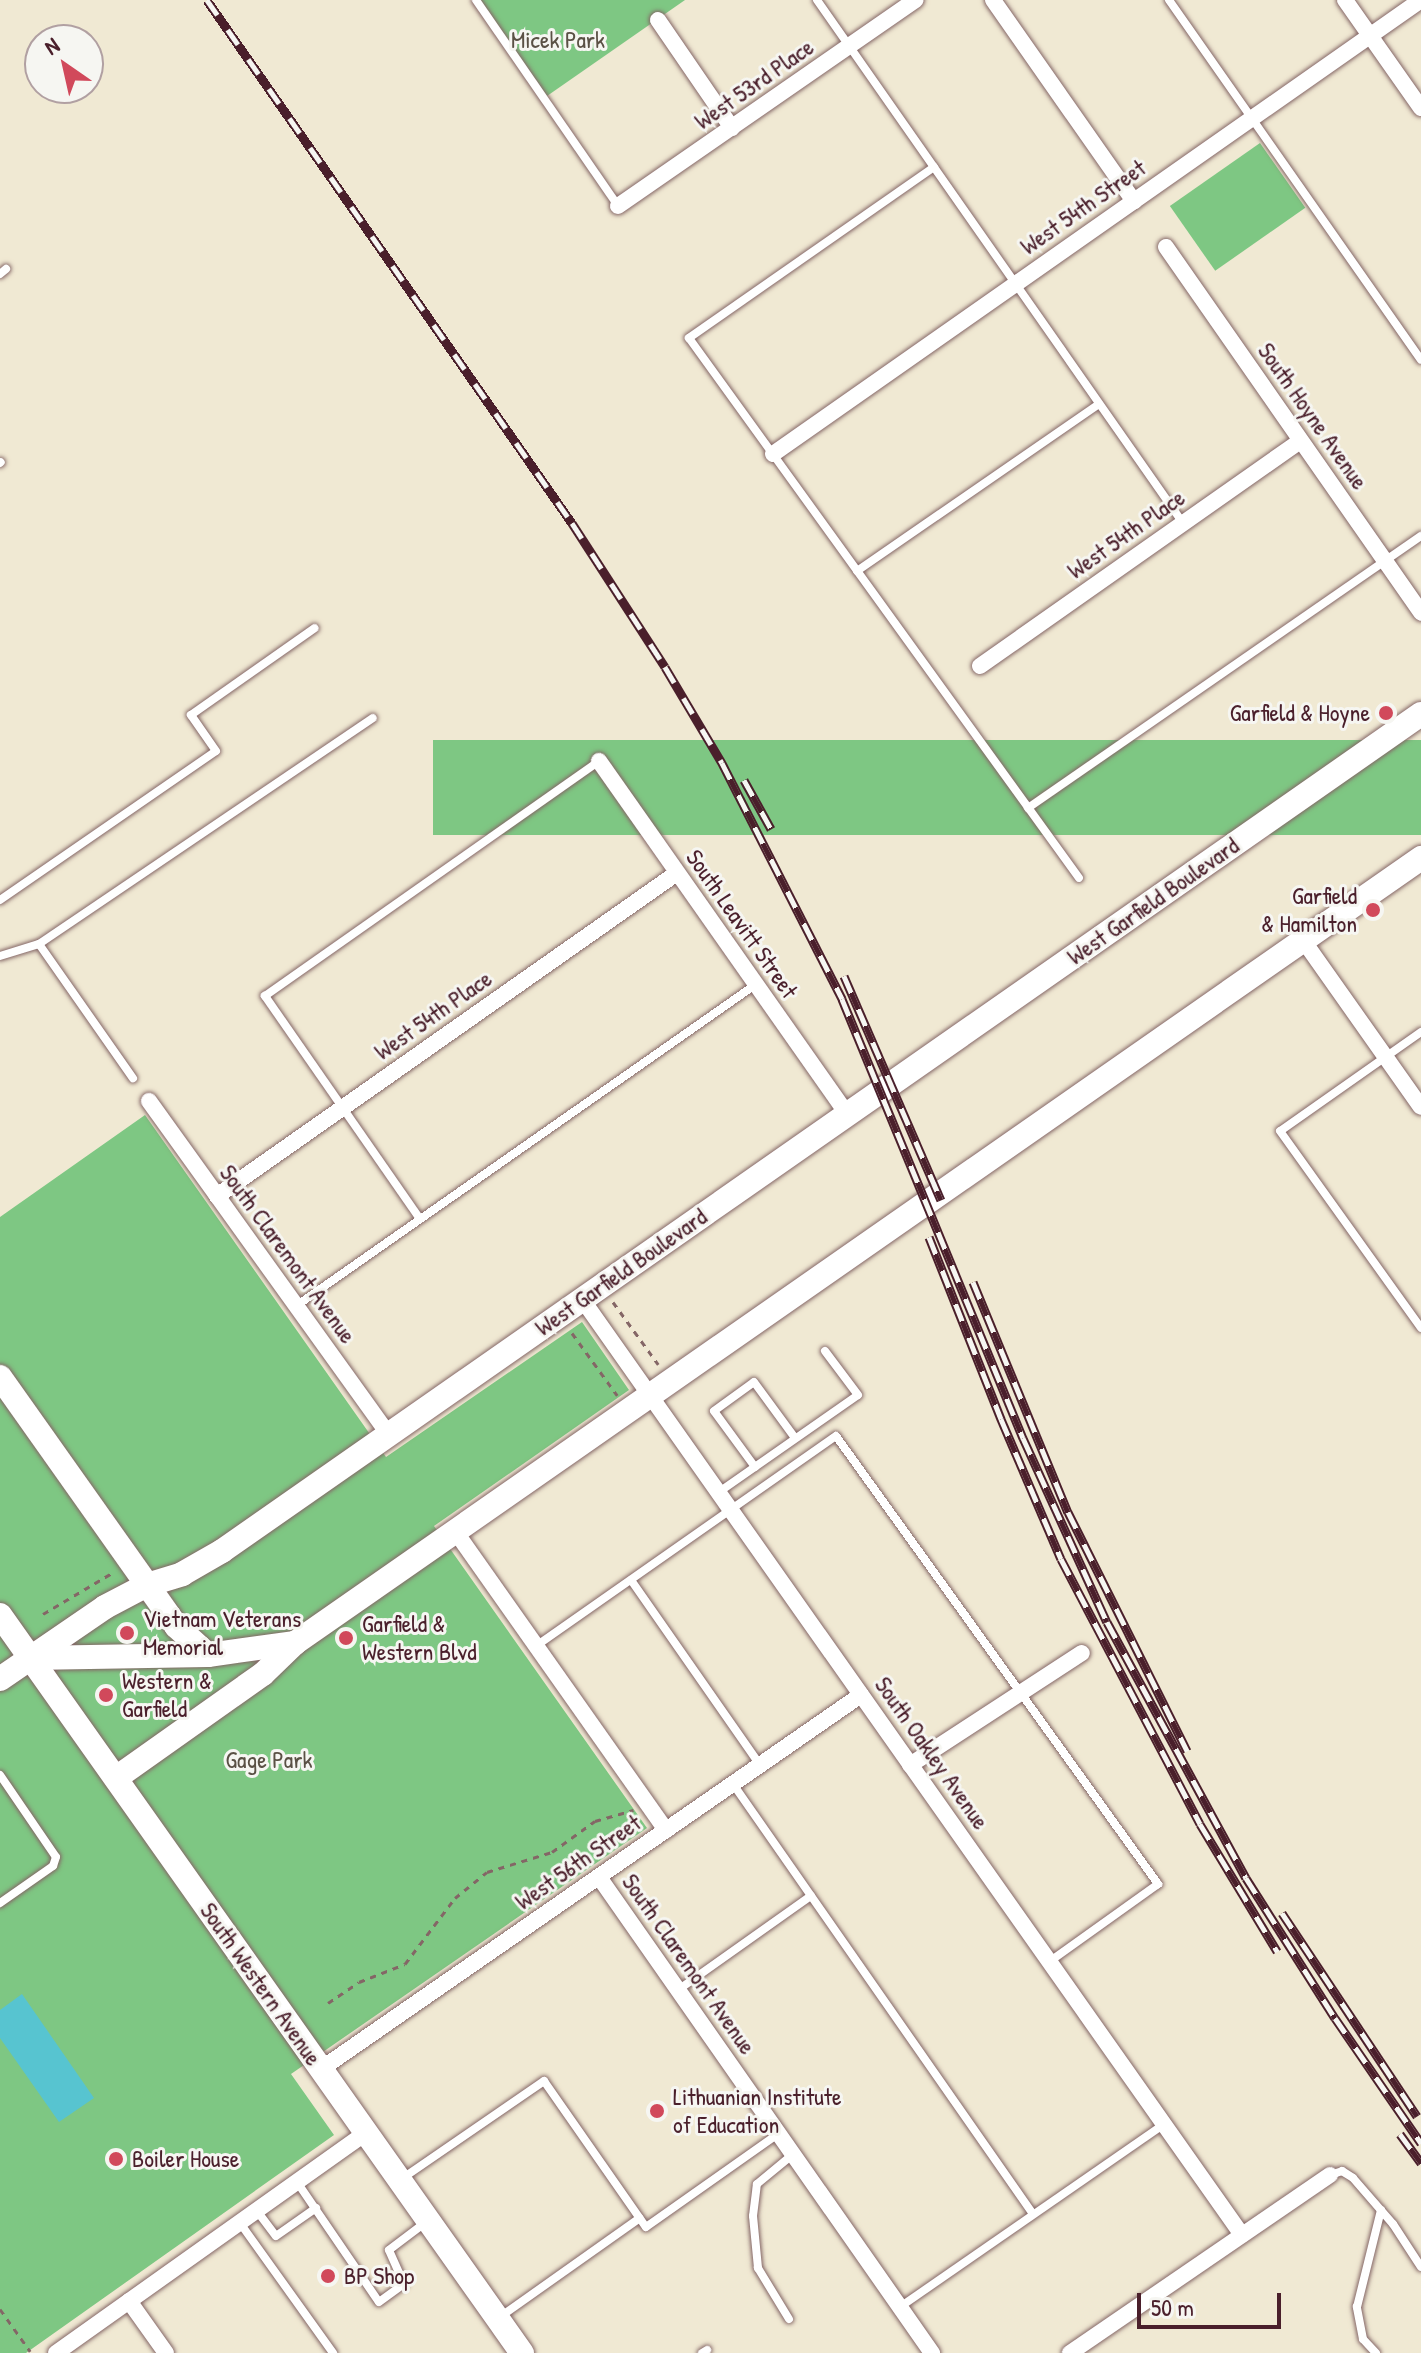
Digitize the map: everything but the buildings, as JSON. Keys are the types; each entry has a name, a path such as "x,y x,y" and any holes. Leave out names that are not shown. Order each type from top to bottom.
{"street":[{"name":"West 53rd Place","path":"618,206 916,0"},
{"path":"993,0 1134,201"},
{"path":"1345,0 1421,108"},
{"name":"West 54th Street","path":"773,454 1421,0"},
{"path":"658,20 732,128"},
{"name":"South Hoyne Avenue","path":"1166,247 1421,613"},
{"name":"West 54th Place","path":"980,666 1300,441"},
{"name":"West Garfield Boulevard","path":"0,1679 105,1607 147,1585 182,1574 212,1557 1421,714"},
{"name":"South Leavitt Street","path":"599,761 847,1114"},
{"path":"116,1778 263,1674 295,1643 1421,858"},
{"name":"West 54th Place","path":"217,1196 677,873"},
{"path":"1303,940 1421,1107"},
{"name":"South Claremont Avenue","path":"149,1101 388,1434"},
{"name":"South Oakley Avenue","path":"582,1299 1242,2235"},
{"path":"0,1377 176,1626 208,1655"},
{"path":"455,1531 666,1830"},
{"name":"South Western Avenue","path":"0,1615 522,2353"},
{"path":"30,1658 208,1655 295,1643"},
{"path":"910,1765 1082,1653"},
{"name":"West 56th Street","path":"321,2069 861,1695"},
{"name":"South Claremont Avenue","path":"599,1877 932,2353"},
{"path":"56,2353 366,2133"},
{"path":"1070,2353 1330,2175"},
{"path":"129,2301 166,2353"}],"lane":[{"path":"476,0 618,206"},
{"path":"817,0 1183,523"},
{"path":"1169,0 1421,360"},
{"path":"934,167 689,338 1079,878"},
{"path":"857,571 1099,404"},
{"path":"1028,808 1421,536"},
{"path":"0,900 216,751 191,715 315,628"},
{"path":"0,956 39,944 373,718"},
{"path":"420,1219 265,996 599,761"},
{"path":"39,944 133,1078"},
{"path":"296,1306 755,985"},
{"path":"1421,1032 1280,1131 1421,1328"},
{"path":"719,1492 858,1395 825,1351"},
{"path":"755,1467 714,1411 754,1382 795,1438"},
{"path":"536,1646 836,1436 1158,1884 1049,1962"},
{"path":"631,1580 760,1765"},
{"path":"0,1775 56,1857 53,1866 0,1903"},
{"path":"733,1784 1033,2214"},
{"path":"678,1990 811,1896"},
{"path":"399,2180 544,2081 646,2227 779,2134"},
{"path":"900,2307 1164,2124"},
{"path":"789,2319 758,2268 753,2207 757,2184 793,2154"},
{"path":"1330,2175 1342,2171 1353,2178 1381,2210 1421,2267"},
{"path":"297,2182 379,2302 404,2284 389,2250 428,2220"},
{"path":"257,2211 276,2236 316,2208"},
{"path":"1376,2353 1363,2339 1357,2307 1381,2210"},
{"path":"498,2318 640,2218"},
{"path":"240,2223 333,2353"}],"path":[{"path":"610,1297 660,1367"},
{"path":"567,1325 617,1395"},
{"path":"46,1614 115,1572"},
{"path":"328,2003 359,1982 405,1964 455,1898 487,1872 552,1852 595,1821 634,1810"},
{"path":"0,2309 30,2351"}],"green space":[{"name":"Micek Park","path":"480,0 685,0 547,96"},
{"path":"1260,143 1305,208 1215,271 1170,206"},
{"path":"433,740 1421,740 1421,835 433,835"},
{"name":"Gage Park","path":"145,1115 386,1457 582,1322 629,1390 434,1526 647,1828 291,2074 334,2135 26,2353 0,2353 0,1217"}],"water":[{"path":"22,1994 94,2098 59,2122 0,2038 0,2010"}],"railway":[{"path":"207,0 572,523 665,667 722,763 842,999 1023,1438 1107,1622 1246,1878 1335,2018 1421,2143"},
{"path":"744,780 771,829"},
{"path":"844,976 941,1200"},
{"path":"929,1237 1001,1419 1061,1559 1200,1824 1277,1951"},
{"path":"973,1282 1068,1512 1187,1751"},
{"path":"1282,1913 1417,2116"},
{"path":"1400,2134 1421,2163"}],"place":[{"name":"Garfield & Hoyne","path":"1386,713"},
{"name":"Garfield & Hamilton","path":"1373,910"},
{"name":"Vietnam Veterans Memorial","path":"127,1633"},
{"name":"Garfield & Western Blvd","path":"346,1638"},
{"name":"Western & Garfield","path":"106,1695"},
{"name":"Lithuanian Institute of Education","path":"657,2111"},
{"name":"Boiler House","path":"116,2159"},
{"name":"BP Shop","path":"328,2276"}]}
